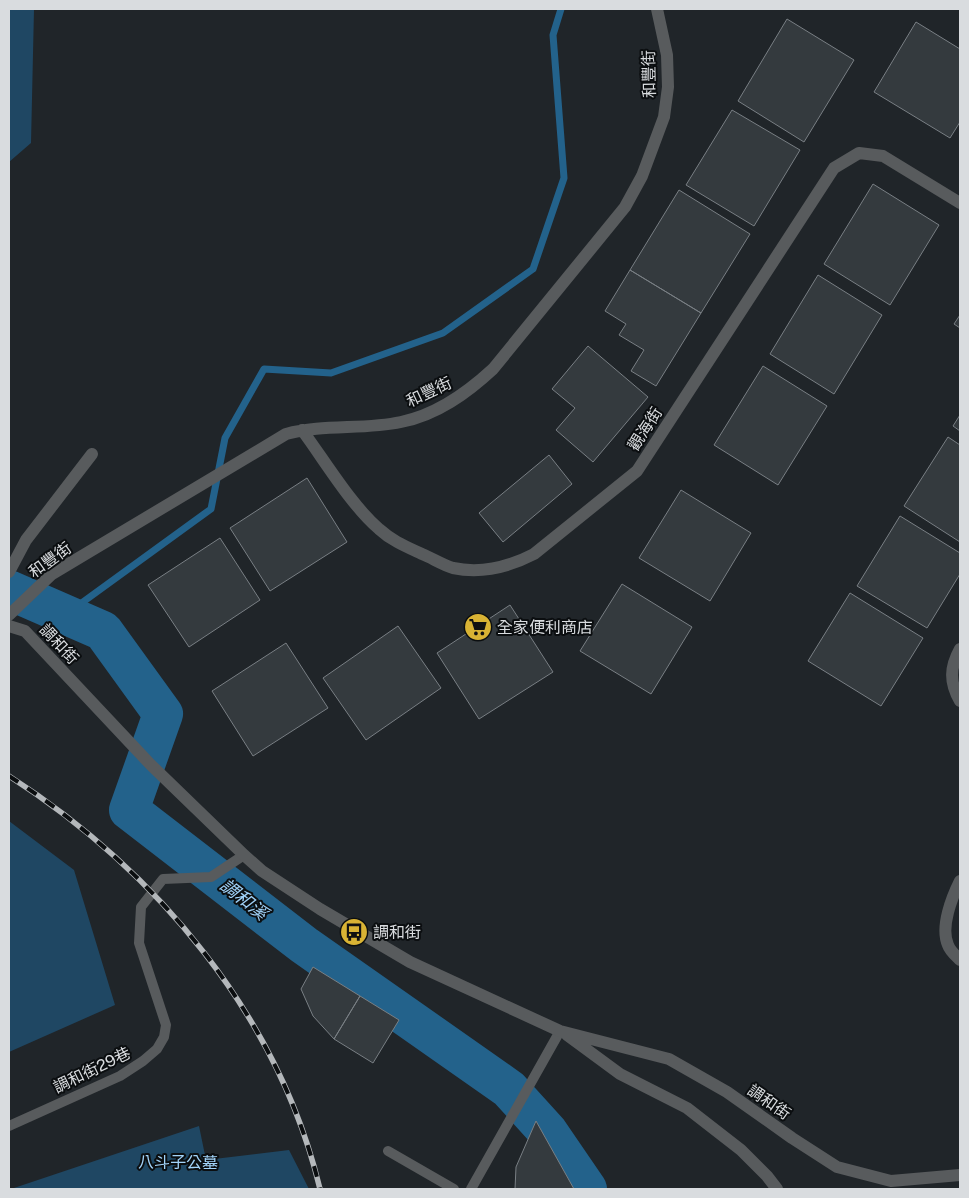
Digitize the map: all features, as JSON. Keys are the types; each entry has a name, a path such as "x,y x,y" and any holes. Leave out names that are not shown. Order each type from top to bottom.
{"street":[{"name":"和豐街","path":"9,614 52,574 286,434 302,430 401,422 417,417 446,405 471,389 493,369 625,207 642,176 664,117 668,87 667,55 657,9"},
{"name":"觀海街","path":"302,430 360,510 379,530 397,542 452,568 474,571 516,564 534,554 637,471 834,168 859,152 883,156 960,203"},
{"path":"9,572 26,540 92,454"},
{"name":"調和街","path":"9,626 24,632 147,761 262,871 320,909 410,962 560,1031 670,1058 727,1092 837,1167 890,1185 960,1175"},
{"path":"960,649 952,663 953,687 960,701"},
{"path":"960,881 954,894 945,932 948,946 960,960"},
{"name":"調和街","path":"560,1031 620,1074 687,1108 741,1150 777,1189"}],"lane":[{"name":"調和街29巷","path":"9,1126 120,1076 157,1049 164,1037 166,1025 139,943 141,907 164,879 211,877 244,855"},
{"path":"471,1189 560,1031"},
{"path":"388,1150 454,1189"}],"green space":[{"path":"9,9 34,9 31,143 9,162"},
{"path":"9,821 74,870 115,1005 9,1052"},
{"name":"八斗子公墓","path":"199,1126 206,1160 289,1150 309,1189 11,1189"}],"building":[{"path":"787,19 854,60 804,142 738,101"},
{"path":"916,22 960,49 960,122 950,138 874,92"},
{"path":"732,110 800,150 754,226 686,185"},
{"path":"873,184 939,225 890,305 824,264"},
{"path":"679,190 750,234 701,313 630,270"},
{"path":"630,270 701,313 656,386 631,371 644,350 619,335 626,324 605,311"},
{"path":"818,275 882,315 834,394 770,354"},
{"path":"960,315 960,328 954,324"},
{"path":"588,346 648,397 593,462 556,430 575,408 552,389"},
{"path":"763,366 827,406 778,485 714,445"},
{"path":"960,415 960,431 953,426"},
{"path":"948,437 960,445 960,542 904,506"},
{"path":"549,455 572,484 503,542 479,513"},
{"path":"307,478 347,542 270,591 230,528"},
{"path":"681,490 751,533 710,601 639,558"},
{"path":"900,516 960,553 960,574 927,628 857,586"},
{"path":"220,538 260,600 189,647 148,585"},
{"path":"622,584 692,627 651,694 580,651"},
{"path":"850,593 923,638 881,706 808,661"},
{"path":"510,605 553,672 479,719 437,653"},
{"path":"398,626 441,688 366,740 323,678"},
{"path":"286,643 328,708 253,756 212,691"},
{"path":"313,967 360,996 334,1039 313,1016 301,989"},
{"path":"360,996 399,1020 373,1063 334,1039"},
{"path":"536,1121 574,1189 515,1189 516,1167"}],"waterway":[{"path":"65,615 211,509 225,438 264,369 331,373 443,333 533,269 564,178 553,35 561,9"},
{"name":"調和溪","path":"9,590 103,631 163,714 129,810 304,945 509,1089 548,1132 587,1189"}],"railway":[{"path":"9,776 63,814 114,856 161,903 204,953 242,1007 274,1064 301,1125 320,1189"}],"place":[{"name":"全家便利商店","path":"478,627"},
{"name":"調和街","path":"354,932"}]}
